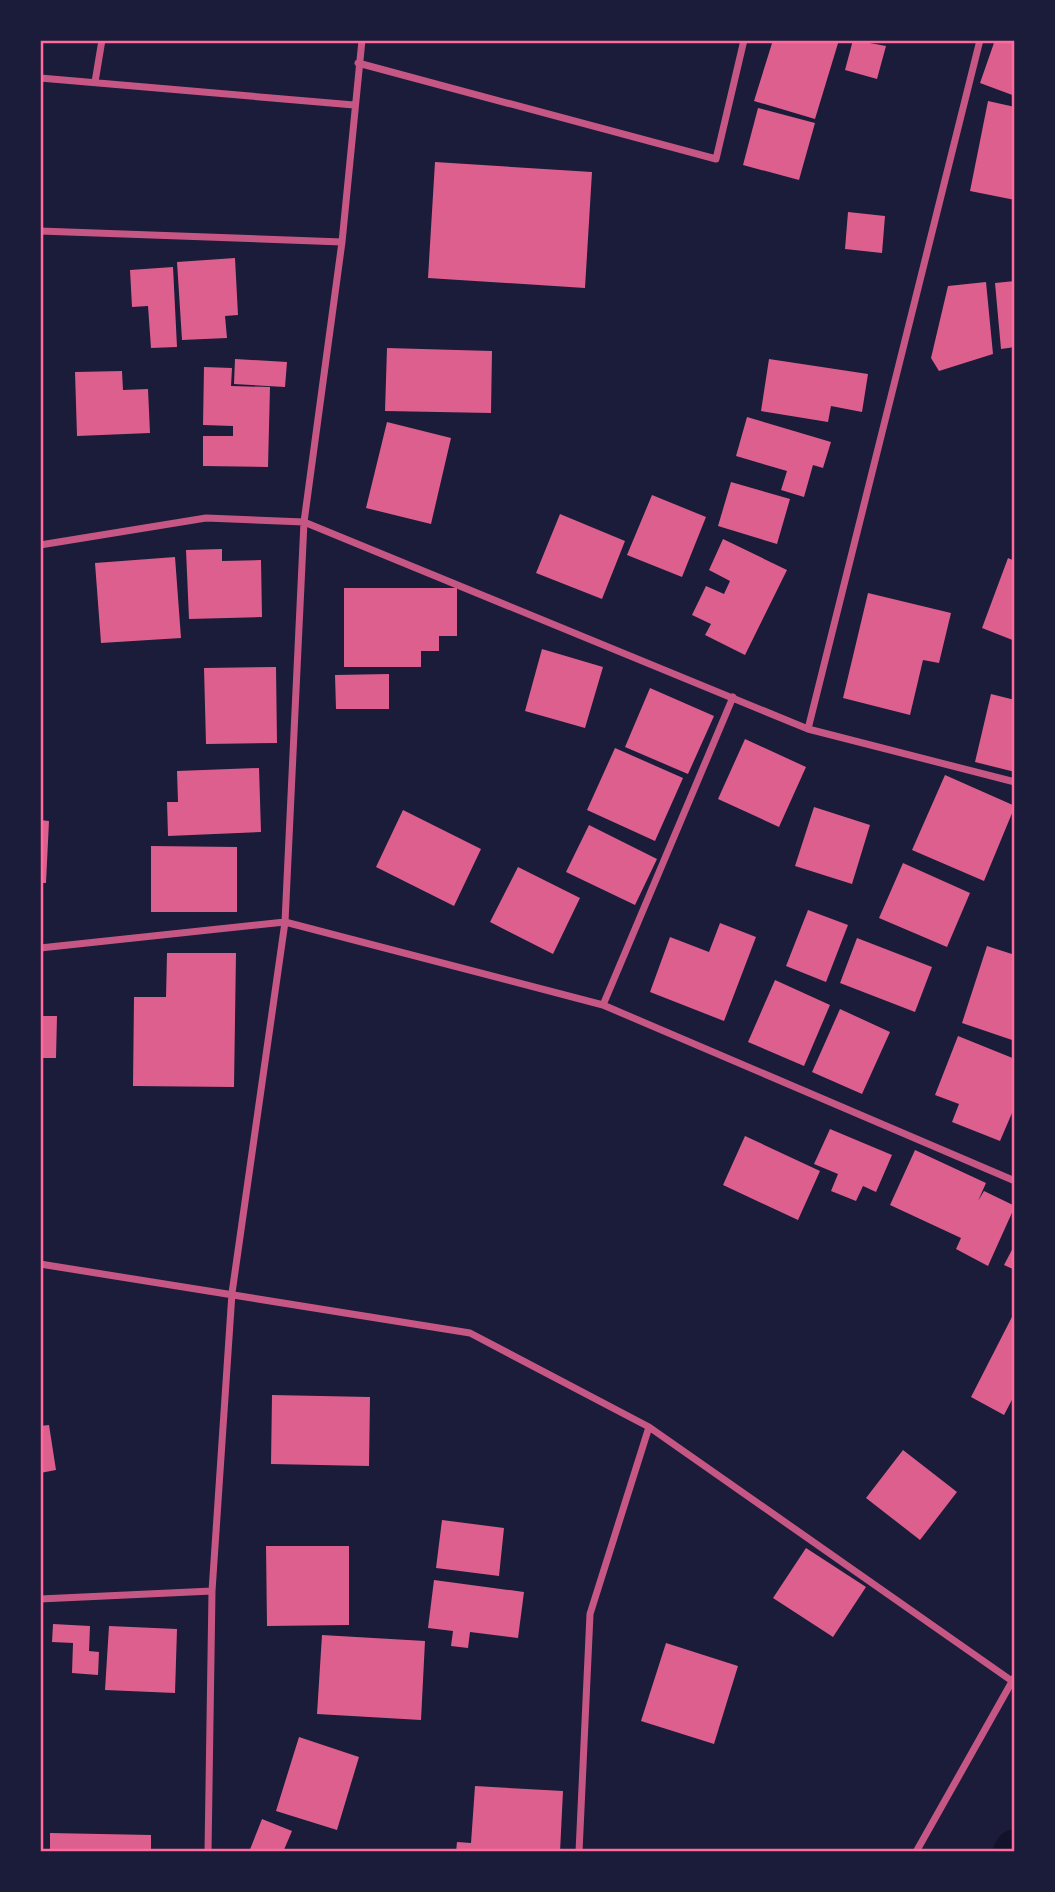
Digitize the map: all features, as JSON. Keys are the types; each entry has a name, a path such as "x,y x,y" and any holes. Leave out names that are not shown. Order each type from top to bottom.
{"street":[{"path":"95,82 102,40"},
{"path":"208,1852 212,1591 232,1293 285,922 304,522 342,242 362,40"},
{"path":"358,63 716,159 744,40"},
{"path":"808,729 980,40"},
{"path":"40,78 354,105"},
{"path":"40,231 342,242"},
{"path":"40,545 206,518 304,522 808,729 1015,782"},
{"path":"603,1005 733,698"},
{"path":"40,948 285,922 603,1005 1015,1181"},
{"path":"40,1264 470,1333 649,1427 1014,1679 916,1852"},
{"path":"579,1852 590,1615 649,1427"},
{"path":"40,1599 212,1591"}],"building":[{"path":"773,40 839,40 815,119 754,101"},
{"path":"853,40 886,46 877,79 845,70"},
{"path":"995,40 1015,40 1015,96 980,83"},
{"path":"988,101 1015,107 1015,200 970,191"},
{"path":"758,108 815,123 799,180 743,165"},
{"path":"435,162 592,172 585,288 428,278"},
{"path":"848,212 885,216 882,253 845,249"},
{"path":"235,258 238,315 225,316 227,338 182,340 177,262"},
{"path":"173,267 177,347 151,348 148,306 132,307 130,270"},
{"path":"1015,281 1015,347 1001,349 995,283"},
{"path":"986,282 993,354 939,371 931,358 948,286"},
{"path":"387,348 492,351 491,413 385,411"},
{"path":"235,359 287,362 285,387 234,384"},
{"path":"769,359 868,374 862,412 831,406 828,422 761,411"},
{"path":"204,367 232,368 231,386 270,387 268,467 203,466 203,436 233,436 233,426 203,425"},
{"path":"122,371 123,390 148,389 150,433 77,436 75,372"},
{"path":"747,417 831,442 823,468 813,465 804,497 781,490 787,471 736,456"},
{"path":"387,422 451,438 431,524 366,508"},
{"path":"731,482 790,499 777,544 718,526"},
{"path":"652,495 706,517 682,577 627,555"},
{"path":"560,514 625,541 602,599 536,573"},
{"path":"723,539 787,570 745,655 705,635 711,624 692,615 706,586 724,594 730,581 709,570"},
{"path":"222,549 222,561 261,560 262,617 189,619 186,550"},
{"path":"175,557 181,638 101,643 95,563"},
{"path":"1008,558 1015,561 1015,641 982,628"},
{"path":"344,588 457,588 457,636 439,636 439,651 421,651 421,667 344,667"},
{"path":"868,593 951,613 939,663 923,660 910,715 843,698"},
{"path":"542,649 603,667 585,728 525,711"},
{"path":"276,667 277,743 206,744 204,668"},
{"path":"389,674 389,709 336,709 335,675"},
{"path":"650,688 714,716 688,774 625,747"},
{"path":"991,694 1015,700 1015,772 975,762"},
{"path":"745,739 806,767 779,827 718,799"},
{"path":"615,748 683,778 655,841 587,810"},
{"path":"259,768 261,832 168,836 167,802 178,802 177,771"},
{"path":"945,775 1015,806 984,881 912,850"},
{"path":"814,807 870,825 852,884 795,866"},
{"path":"403,810 481,849 454,906 376,867"},
{"path":"40,820 49,821 46,883 40,883"},
{"path":"589,825 657,859 635,905 566,872"},
{"path":"151,846 237,847 237,912 151,912"},
{"path":"903,863 970,893 947,947 879,918"},
{"path":"518,867 580,898 553,954 490,922"},
{"path":"808,910 848,925 826,982 786,966"},
{"path":"720,923 756,937 724,1021 650,992 670,937 709,952"},
{"path":"857,938 932,967 915,1012 840,983"},
{"path":"987,946 1015,955 1015,1041 962,1023"},
{"path":"167,953 236,953 234,1087 133,1086 134,997 166,997"},
{"path":"775,980 830,1005 804,1066 748,1042"},
{"path":"840,1009 890,1032 862,1094 812,1072"},
{"path":"40,1016 57,1016 56,1058 40,1058"},
{"path":"958,1036 1015,1059 1015,1106 1000,1141 952,1122 959,1104 935,1095"},
{"path":"830,1129 892,1155 876,1192 863,1186 856,1201 831,1191 838,1174 814,1164"},
{"path":"745,1136 820,1171 798,1220 723,1185"},
{"path":"915,1150 986,1183 978,1201 984,1191 1015,1206 988,1266 956,1249 961,1238 890,1205"},
{"path":"1015,1244 1015,1270 1004,1265"},
{"path":"1015,1311 1015,1394 1004,1415 971,1397"},
{"path":"272,1395 370,1397 369,1466 271,1464"},
{"path":"49,1425 56,1470 40,1473 40,1426"},
{"path":"903,1450 957,1492 920,1540 866,1498"},
{"path":"442,1520 504,1528 499,1576 436,1568"},
{"path":"266,1546 349,1546 349,1625 267,1626"},
{"path":"806,1548 866,1587 833,1637 773,1598"},
{"path":"434,1580 524,1592 518,1638 470,1632 468,1648 451,1646 453,1631 428,1628"},
{"path":"53,1624 90,1626 89,1651 99,1652 98,1675 72,1673 73,1643 52,1642"},
{"path":"109,1626 177,1629 175,1693 105,1690"},
{"path":"322,1635 425,1641 421,1720 317,1714"},
{"path":"666,1643 738,1666 714,1744 641,1721"},
{"path":"299,1737 359,1757 337,1830 276,1811"},
{"path":"475,1786 563,1791 560,1852 456,1852 457,1842 471,1843"},
{"path":"262,1819 292,1831 283,1852 249,1852"},
{"path":"50,1833 151,1835 151,1852 50,1852"}]}
